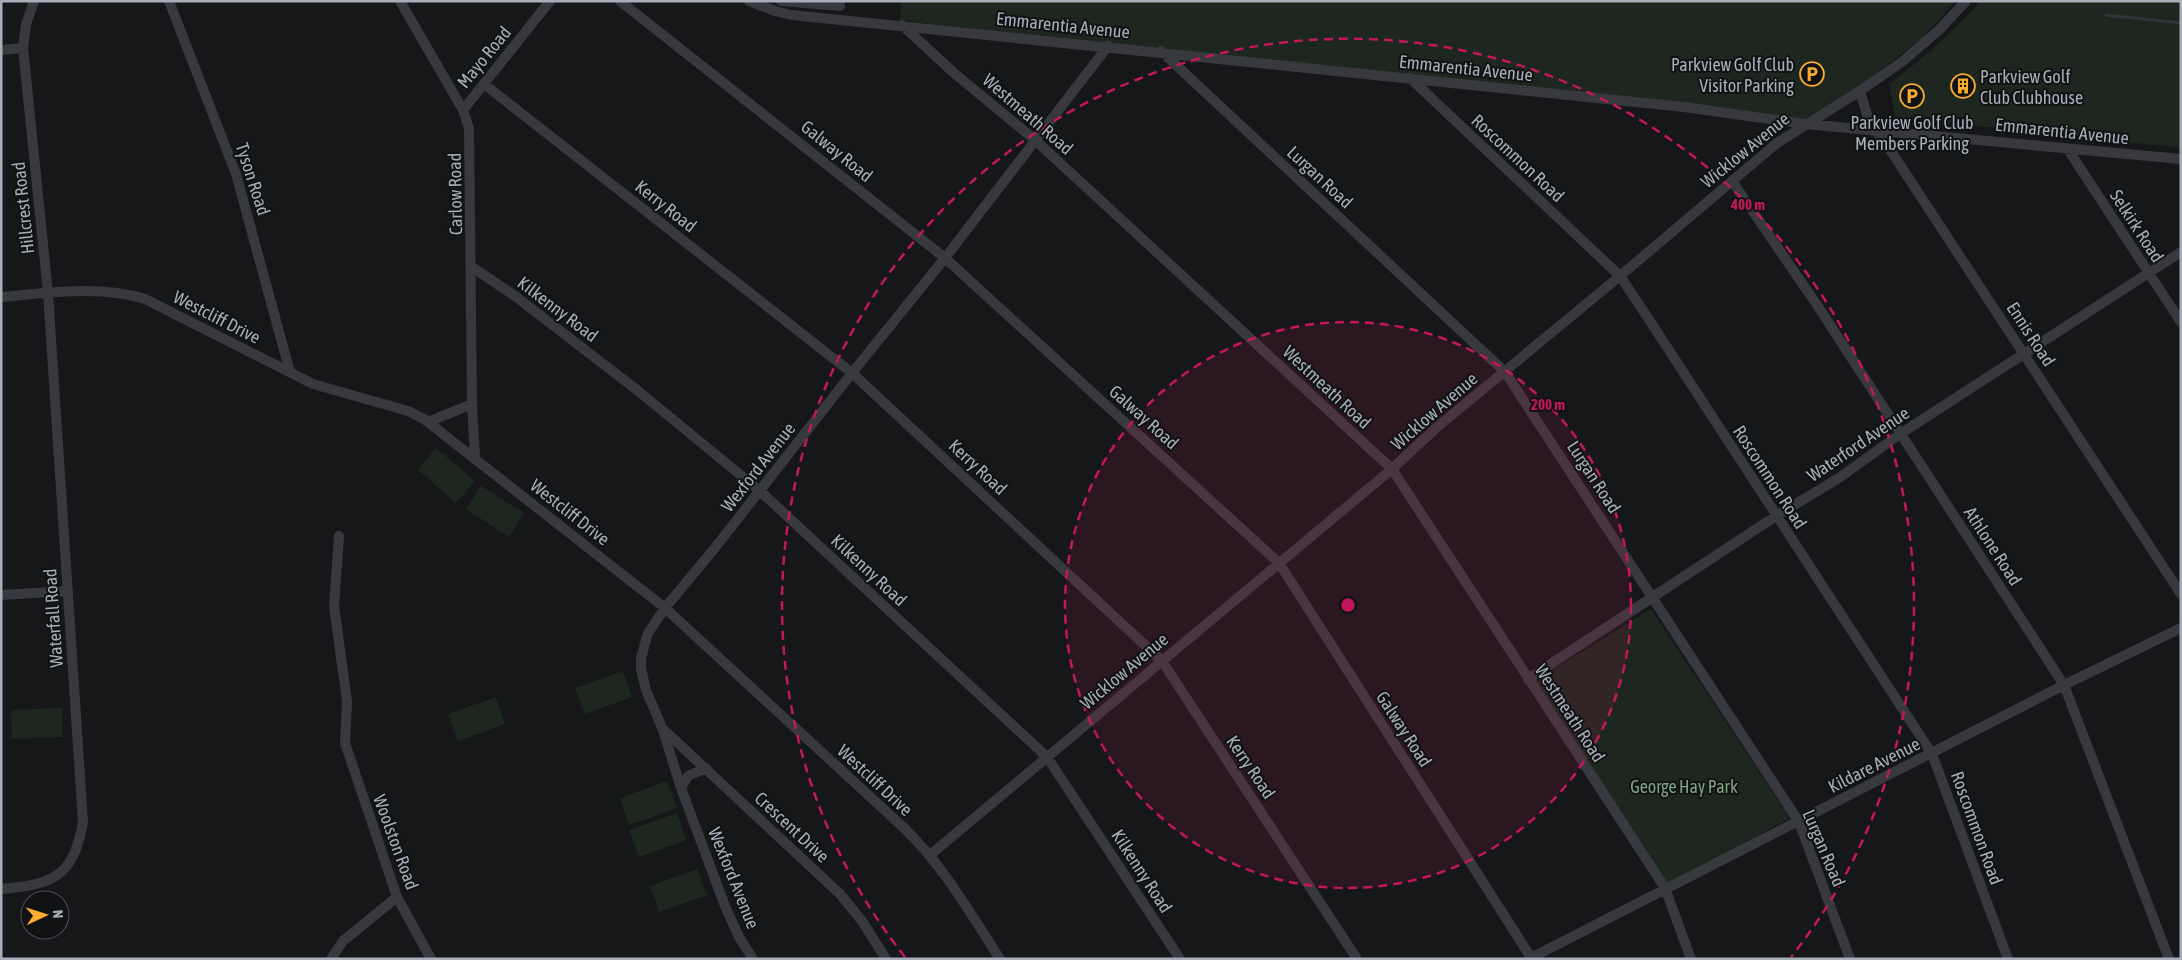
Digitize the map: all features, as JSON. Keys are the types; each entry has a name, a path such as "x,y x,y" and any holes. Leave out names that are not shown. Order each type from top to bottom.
{"street":[{"name":"Hillcrest Road","path":"34,1 26,25 23,48 48,293"},
{"name":"Tyson Road","path":"169,1 236,174 290,372"},
{"name":"Carlow Road","path":"400,1 463,110 470,128 472,404 475,458"},
{"name":"Mayo Road","path":"463,110 550,1"},
{"name":"Galway Road","path":"620,1 945,258 1279,563 1531,958"},
{"name":"Emmarentia Avenue","path":"748,1 792,15 1160,51 1684,107 1804,124 1874,129 2181,160"},
{"path":"781,1 840,6"},
{"name":"Wicklow Avenue","path":"930,855 1392,469 1436,428 1777,143 1804,124 1860,91 1915,52 1940,30 1966,1"},
{"name":"Westmeath Road","path":"902,25 954,73 1035,140 1392,469 1665,888 1691,959"},
{"name":"Wexford Avenue","path":"753,959 739,937 727,912 663,730 644,684 641,658 648,633 665,608 945,258 1108,46"},
{"path":"1,50 23,48"},
{"name":"Lurgan Road","path":"1160,51 1505,372 1586,493 1651,598 1799,822 1850,959"},
{"name":"Roscommon Road","path":"1410,78 1620,276 1932,754 2008,959"},
{"name":"Kerry Road","path":"484,84 852,372 1162,661 1358,959"},
{"name":"Ennis Road","path":"1860,91 1867,117 1874,129 1883,139 2025,354 2181,594"},
{"name":"Selkirk Road","path":"2067,148 2181,322"},
{"name":"Athlone Road","path":"1732,181 1819,308 2064,685 2169,959"},
{"name":"Waterford Avenue","path":"1528,679 1776,516 1839,478 1900,434 2181,252"},
{"name":"Kilkenny Road","path":"472,267 515,296 637,390 760,491 1047,757 1180,959"},
{"name":"Westcliff Drive","path":"1,296 105,291 145,299 313,384 408,411 428,422 665,608 903,827 930,855 1000,959"},
{"name":"Waterfall Road","path":"1,888 36,885 60,874 70,861 79,843 83,822 48,293"},
{"path":"428,422 472,404"},
{"name":"Woolston Road","path":"339,536 334,606 347,706 344,731 347,755 397,897 431,959"},
{"path":"1,595 68,591"},
{"name":"Kildare Avenue","path":"1531,958 2064,685 2181,628"},
{"name":"Crescent Drive","path":"663,730 840,894 856,913 886,959"},
{"path":"682,788 688,776 706,768"},
{"path":"332,959 343,941 397,897"}],"green space":[{"path":"901,1 1956,1 1922,38 1863,84 1805,124 1108,46 900,20"},
{"path":"1981,1 2181,1 2181,148 1895,117 1889,84 1937,45"},
{"path":"436,448 475,481 456,503 418,470"},
{"path":"481,486 524,513 509,537 466,509"},
{"name":"George Hay Park","path":"1651,609 1790,818 1665,886 1533,682"},
{"path":"623,671 632,697 585,714 575,688"},
{"path":"496,697 505,724 458,741 448,714"},
{"path":"62,708 63,737 12,739 11,710"},
{"path":"667,781 677,808 629,825 620,798"},
{"path":"677,813 686,840 639,857 629,830"},
{"path":"697,869 707,895 659,912 650,886"}],"waterway":[{"path":"2106,15 2181,23"}],"place":[{"name":"Parkview Golf Club Visitor Parking","path":"1812,74"},
{"name":"Parkview Golf Club Clubhouse","path":"1963,86"},
{"name":"Parkview Golf Club Members Parking","path":"1912,96"}]}
